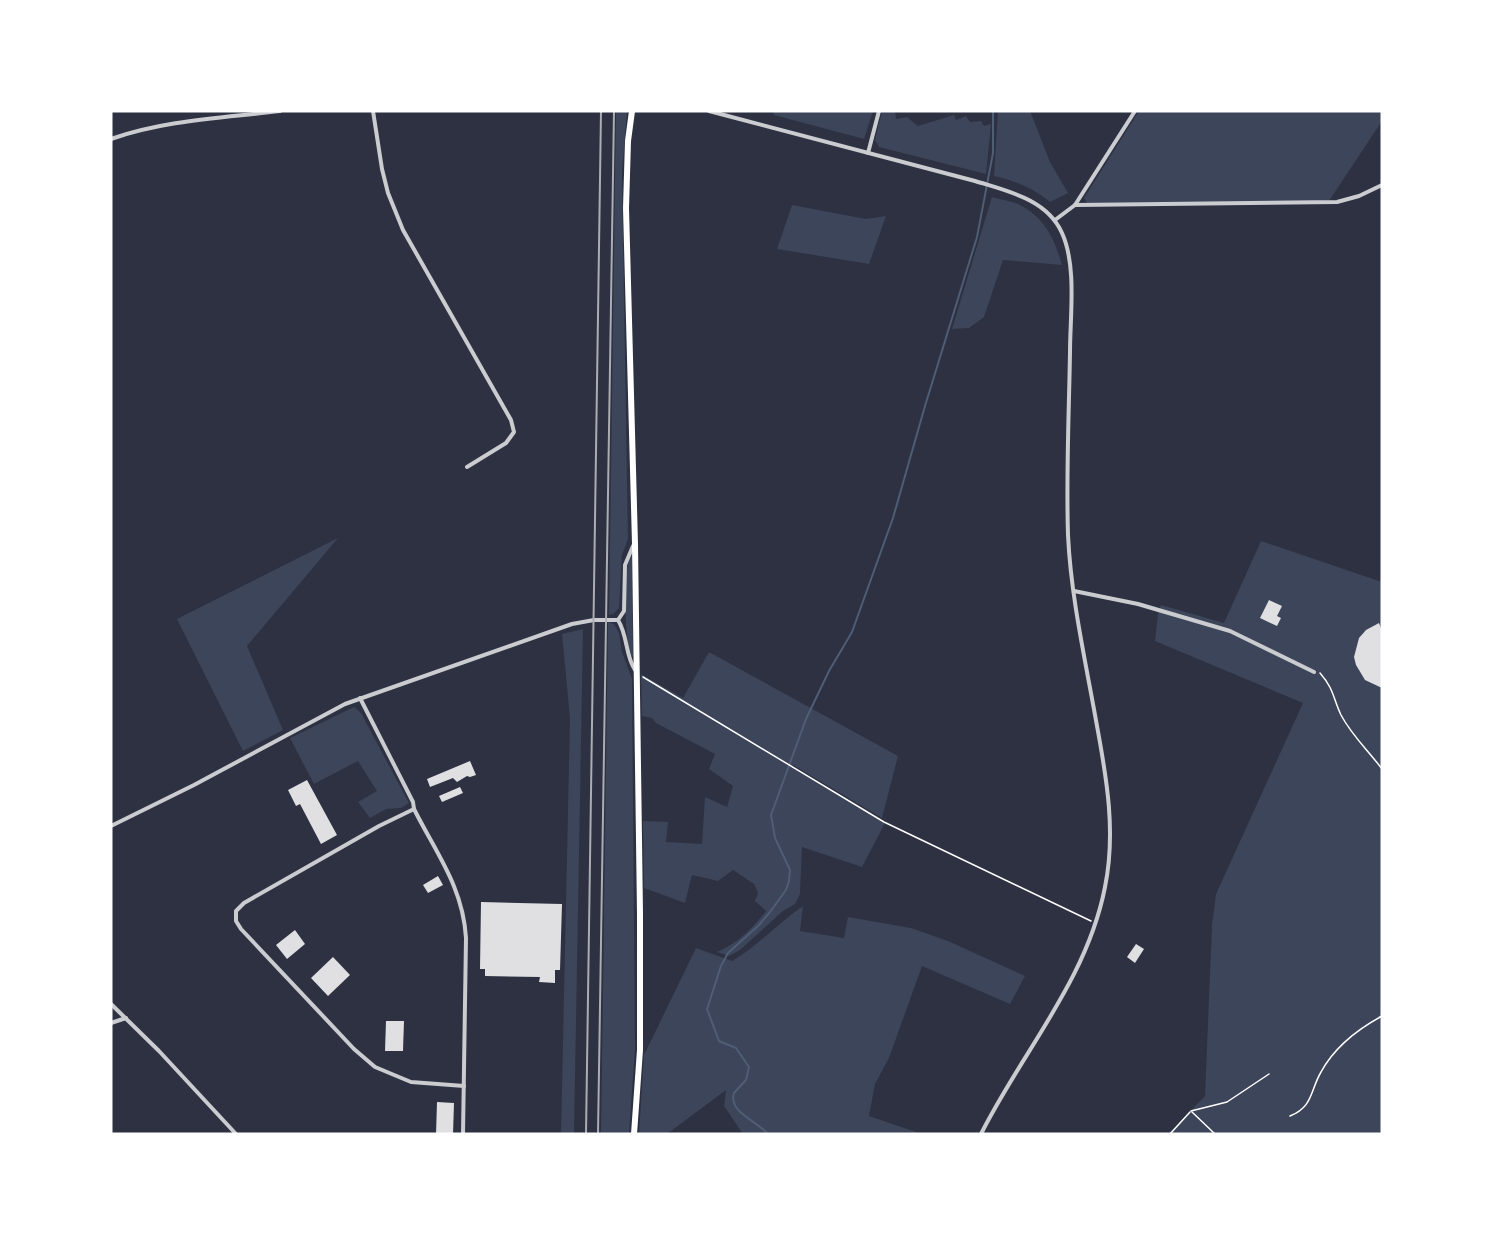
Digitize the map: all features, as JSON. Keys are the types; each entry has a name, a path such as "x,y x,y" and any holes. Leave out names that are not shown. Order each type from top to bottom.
{"main road":[{"path":"632,111 626,190 635,544 640,914 640,1050 634,1134"}],"street":[{"path":"111,139 165,125 280,111"},
{"path":"373,111 386,185 403,230 511,420 514,432 506,443 467,467"},
{"path":"709,111 975,181 1018,195 1040,207 1055,220 1066,243 1071,287 1068,526 1074,591 1110,806 1111,842 1107,873 1095,923 1081,958 1063,995 981,1134"},
{"path":"868,153 879,111"},
{"path":"1055,220 1075,205 1135,111"},
{"path":"1075,205 1337,202 1359,196 1382,185"},
{"path":"618,620 624,611 625,565 635,544"},
{"path":"1074,591 1138,604 1230,631 1314,672"},
{"path":"111,826 194,785 336,708 360,698 572,624 594,620 618,620"},
{"path":"618,620 623,630 628,655 637,674"},
{"path":"360,698 413,802 414,809 452,880 460,898 465,919 463,1134"},
{"path":"414,809 379,826 244,903 236,910 237,921 241,929 354,1049 375,1067 411,1082 464,1086"},
{"path":"111,1004 159,1051 236,1134"},
{"path":"111,1023 126,1018"}],"path":[{"path":"1314,672 1320,672 1330,685 1341,714 1356,740 1382,769"},
{"path":"637,674 884,822 1095,923"},
{"path":"1290,1116 1299,1113 1305,1106 1321,1072 1344,1043 1382,1016"},
{"path":"1170,1134 1191,1111 1227,1102 1269,1074"},
{"path":"1191,1111 1215,1134"}],"shaded area":[{"path":"616,111 627,111 622,173 628,539 622,555 619,608 609,615"},
{"path":"773,111 873,111 864,139 774,115"},
{"path":"882,111 895,111 896,119 907,117 918,126 954,115 956,120 966,116 970,122 981,121 984,126 991,124 986,174 879,147 875,140"},
{"path":"998,111 1030,111 1050,162 1068,193 1050,202 1024,186 994,176"},
{"path":"1139,111 1382,111 1382,121 1329,201 1087,203 1084,198"},
{"path":"992,197 1014,202 1036,216 1048,230 1062,265 1003,260 984,317 969,328 952,329"},
{"path":"792,205 866,219 886,216 869,264 777,249"},
{"path":"338,538 247,646 283,730 243,751 177,619"},
{"path":"1261,541 1382,582 1382,1134 1168,1134 1205,1096 1212,925 1216,894 1303,703 1155,641 1158,614 1161,605 1224,623"},
{"path":"632,556 633,656 631,656 626,620 625,588 626,574"},
{"path":"608,622 614,624 619,633 622,652 632,679 635,1048 629,1134 601,1134"},
{"path":"583,629 574,1134 561,1134 570,718 562,634"},
{"path":"709,652 898,756 882,818 793,765 792,767 885,823 862,867 802,847 800,894 795,904 783,911 740,950 729,956 717,952 744,935 766,911 755,901 758,893 754,884 733,870 718,881 692,875 685,903 644,888 643,821 668,822 666,842 702,844 705,797 727,807 733,786 709,769 715,754 656,723 652,718 642,716 641,674 683,698"},
{"path":"354,707 361,713 409,803 401,808 386,809 370,818 358,802 377,791 358,761 314,784 290,738"},
{"path":"803,906 800,931 844,938 848,917 911,928 948,941 1025,976 1010,1004 922,966 889,1058 875,1084 869,1116 922,1134 743,1134 724,1106 726,1090 667,1134 639,1134 644,1055 696,948 732,961"}],"building":[{"path":"1269,600 1282,606 1277,616 1281,618 1277,626 1260,618"},
{"path":"1379,623 1382,631 1382,688 1365,680 1354,657 1359,638 1366,630"},
{"path":"470,761 476,775 467,776 457,782 453,778 430,787 427,779"},
{"path":"307,780 337,835 321,844 300,804 296,806 288,790"},
{"path":"460,787 463,793 442,802 439,796"},
{"path":"438,876 443,885 428,893 423,885"},
{"path":"481,902 562,904 560,970 555,970 555,983 539,982 540,977 485,976 485,969 480,969"},
{"path":"295,930 305,944 287,959 276,945"},
{"path":"1136,944 1144,949 1135,963 1127,957"},
{"path":"333,957 350,975 328,996 311,978"},
{"path":"386,1021 404,1021 403,1051 385,1051"},
{"path":"437,1102 454,1103 453,1134 436,1134"}],"waterway":[{"path":"768,1134 735,1106 734,1093 746,1080 749,1067 736,1048 719,1041 707,1009 721,966 728,953 759,925 786,890 789,881 790,870 775,838 771,815 806,719 829,671 852,632 893,518 977,237 993,153 993,111"}],"railway":[{"path":"586,1134 601,111"},
{"path":"598,1134 614,111"}]}
